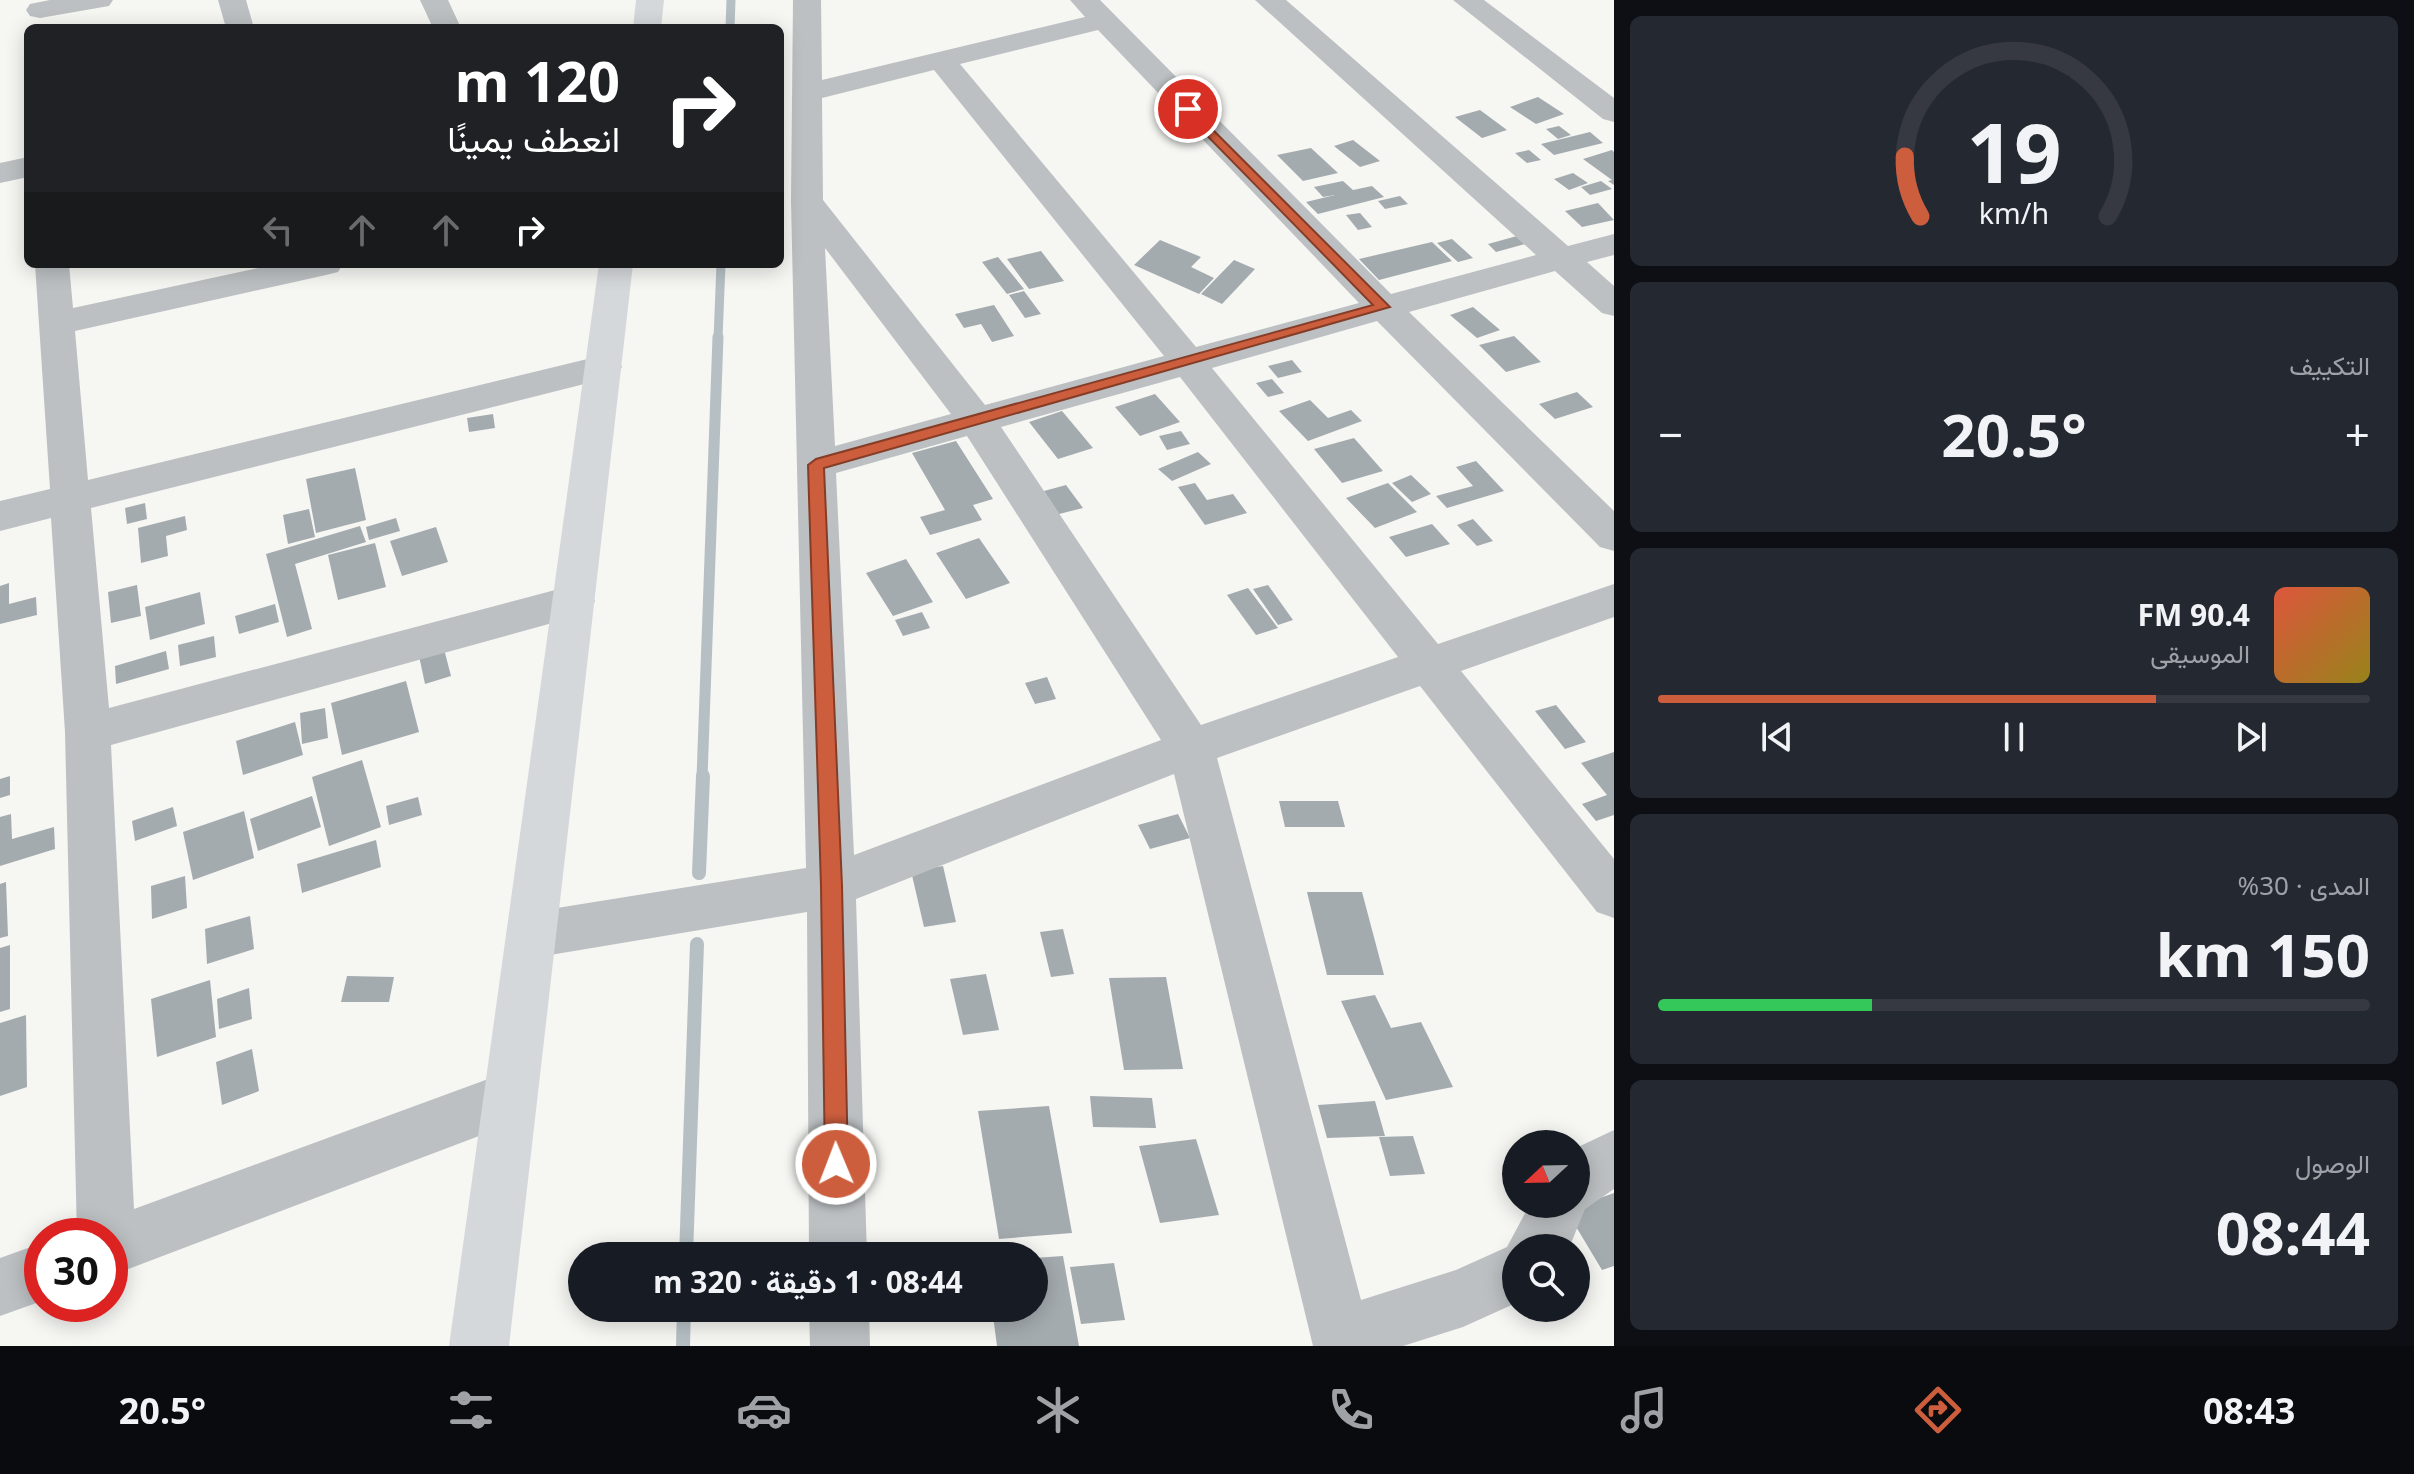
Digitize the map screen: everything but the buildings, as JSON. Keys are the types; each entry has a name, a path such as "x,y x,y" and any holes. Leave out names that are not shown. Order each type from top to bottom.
{"main road":[{"path":"647,24 650,0"},
{"path":"479,1346 616,268"}],"street":[{"path":"40,13 99,0"},
{"path":"232,0 239,24"},
{"path":"434,0 445,24"},
{"path":"807,0 807,201 831,886 838,1242"},
{"path":"1269,0 1614,305"},
{"path":"1467,0 1614,113"},
{"path":"809,92 942,61 1093,10 1383,307 1614,536"},
{"path":"942,61 1188,362 1427,666 1614,896"},
{"path":"0,173 24,168"},
{"path":"807,201 977,421 1191,748 1342,1341 1463,1297 1502,1279"},
{"path":"816,465 1614,244"},
{"path":"52,268 54,324 88,732 105,1218"},
{"path":"54,324 300,268"},
{"path":"0,516 604,367"},
{"path":"532,935 831,886 1191,748 1614,600"},
{"path":"88,732 574,601"},
{"path":"128,1240 510,1098"},
{"path":"1590,1173 1614,1158"},
{"path":"0,1287 24,1278"},
{"path":"839,1322 840,1346"}],"waterway":[{"path":"730,24 731,0"},
{"path":"718,339 721,268"},
{"path":"702,778 718,337"},
{"path":"699,873 703,776"},
{"path":"686,1242 697,944"},
{"path":"683,1346 684,1322"}],"route":[{"path":"836,1164 831,886 816,465 1383,307 1188,109"}]}
